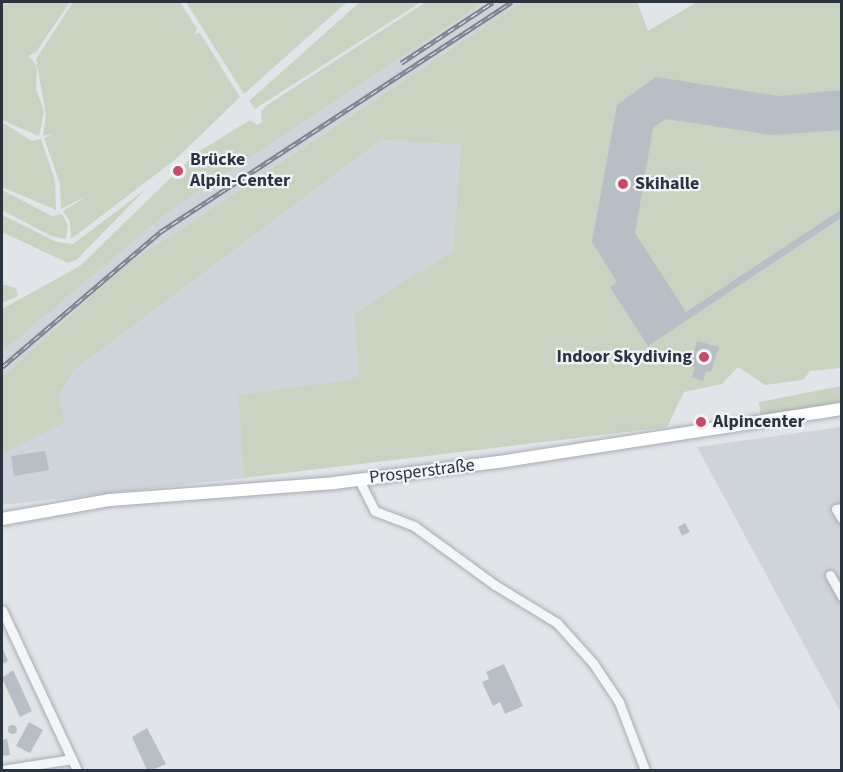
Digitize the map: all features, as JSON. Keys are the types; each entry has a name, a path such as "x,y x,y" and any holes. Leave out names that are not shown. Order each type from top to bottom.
{"main road":[{"name":"Prosperstraße","path":"2,519 110,500 359,480 625,444 842,409"}],"street":[{"path":"359,480 375,511 414,526 495,585 557,623 593,663 619,702 645,771"},
{"path":"842,508 836,509 842,519"},
{"path":"830,575 842,597"},
{"path":"2,610 77,771"},
{"path":"2,770 72,759"}],"shaded area":[{"path":"485,2 522,2 126,265 2,377 2,352 173,208"},
{"path":"381,140 461,145 453,251 354,313 359,378 238,395 244,478 2,505 2,454 18,444 59,396 73,371"},
{"path":"841,427 841,713 697,447"}],"green space":[{"path":"2,2 70,2 36,52 29,56 37,66 36,89 44,111 39,136 2,120"},
{"path":"73,2 180,2 197,29 195,34 200,33 240,97 176,159 71,239 70,221 63,211 89,195 61,209 60,184 44,138 55,133 43,136 46,115 36,59"},
{"path":"186,2 347,2 244,94"},
{"path":"360,2 421,2 255,109 249,101"},
{"path":"426,2 485,2 173,208 2,352 2,309 80,266 195,154 250,120 258,125 262,122 261,112 267,105"},
{"path":"522,2 637,2 648,31 697,2 841,2 841,368 810,371 803,380 765,385 738,367 722,384 684,392 667,427 244,478 238,395 359,378 354,313 453,251 461,145 381,140 73,371 59,396 64,423 2,454 2,377 126,265"},
{"path":"2,122 32,141 41,139 55,181 56,210 2,187"},
{"path":"146,189 76,260 68,263 2,232 2,215 57,242 73,244"},
{"path":"2,190 52,216 62,214 68,226 66,239 51,236 2,210"},
{"path":"2,284 16,288 18,296 2,303"},
{"path":"841,386 841,402 761,418 759,402"}],"building":[{"name":"Skihalle","path":"656,77 779,96 842,90 842,130 772,135 666,119 653,128 635,233 686,312 842,209 842,217 648,346 610,287 617,282 592,242 617,105"},
{"name":"Indoor Skydiving","path":"697,341 719,347 711,372 706,371 703,381 692,377 695,367 689,366"},
{"path":"45,451 49,470 14,476 11,456"},
{"path":"685,523 690,532 682,536 678,527"},
{"path":"2,647 8,661 2,664"},
{"path":"504,664 523,706 505,714 500,702 493,706 482,682 489,679 486,672"},
{"path":"13,670 32,711 20,717 2,678"},
{"path":"29,722 43,730 30,753 16,746"},
{"path":"12,725 16,729 12,733 8,729"},
{"path":"147,728 166,764 152,770 147,770 132,737"},
{"path":"7,739 10,755 2,756 2,740"}],"railway":[{"path":"401,63 493,2"},
{"path":"2,367 160,232 511,2"}],"place":[{"name":"Brücke Alpin-Center","path":"178,171"},
{"name":"Skihalle","path":"623,184"},
{"name":"Indoor Skydiving","path":"704,357"},
{"name":"Alpincenter","path":"701,422"}]}
